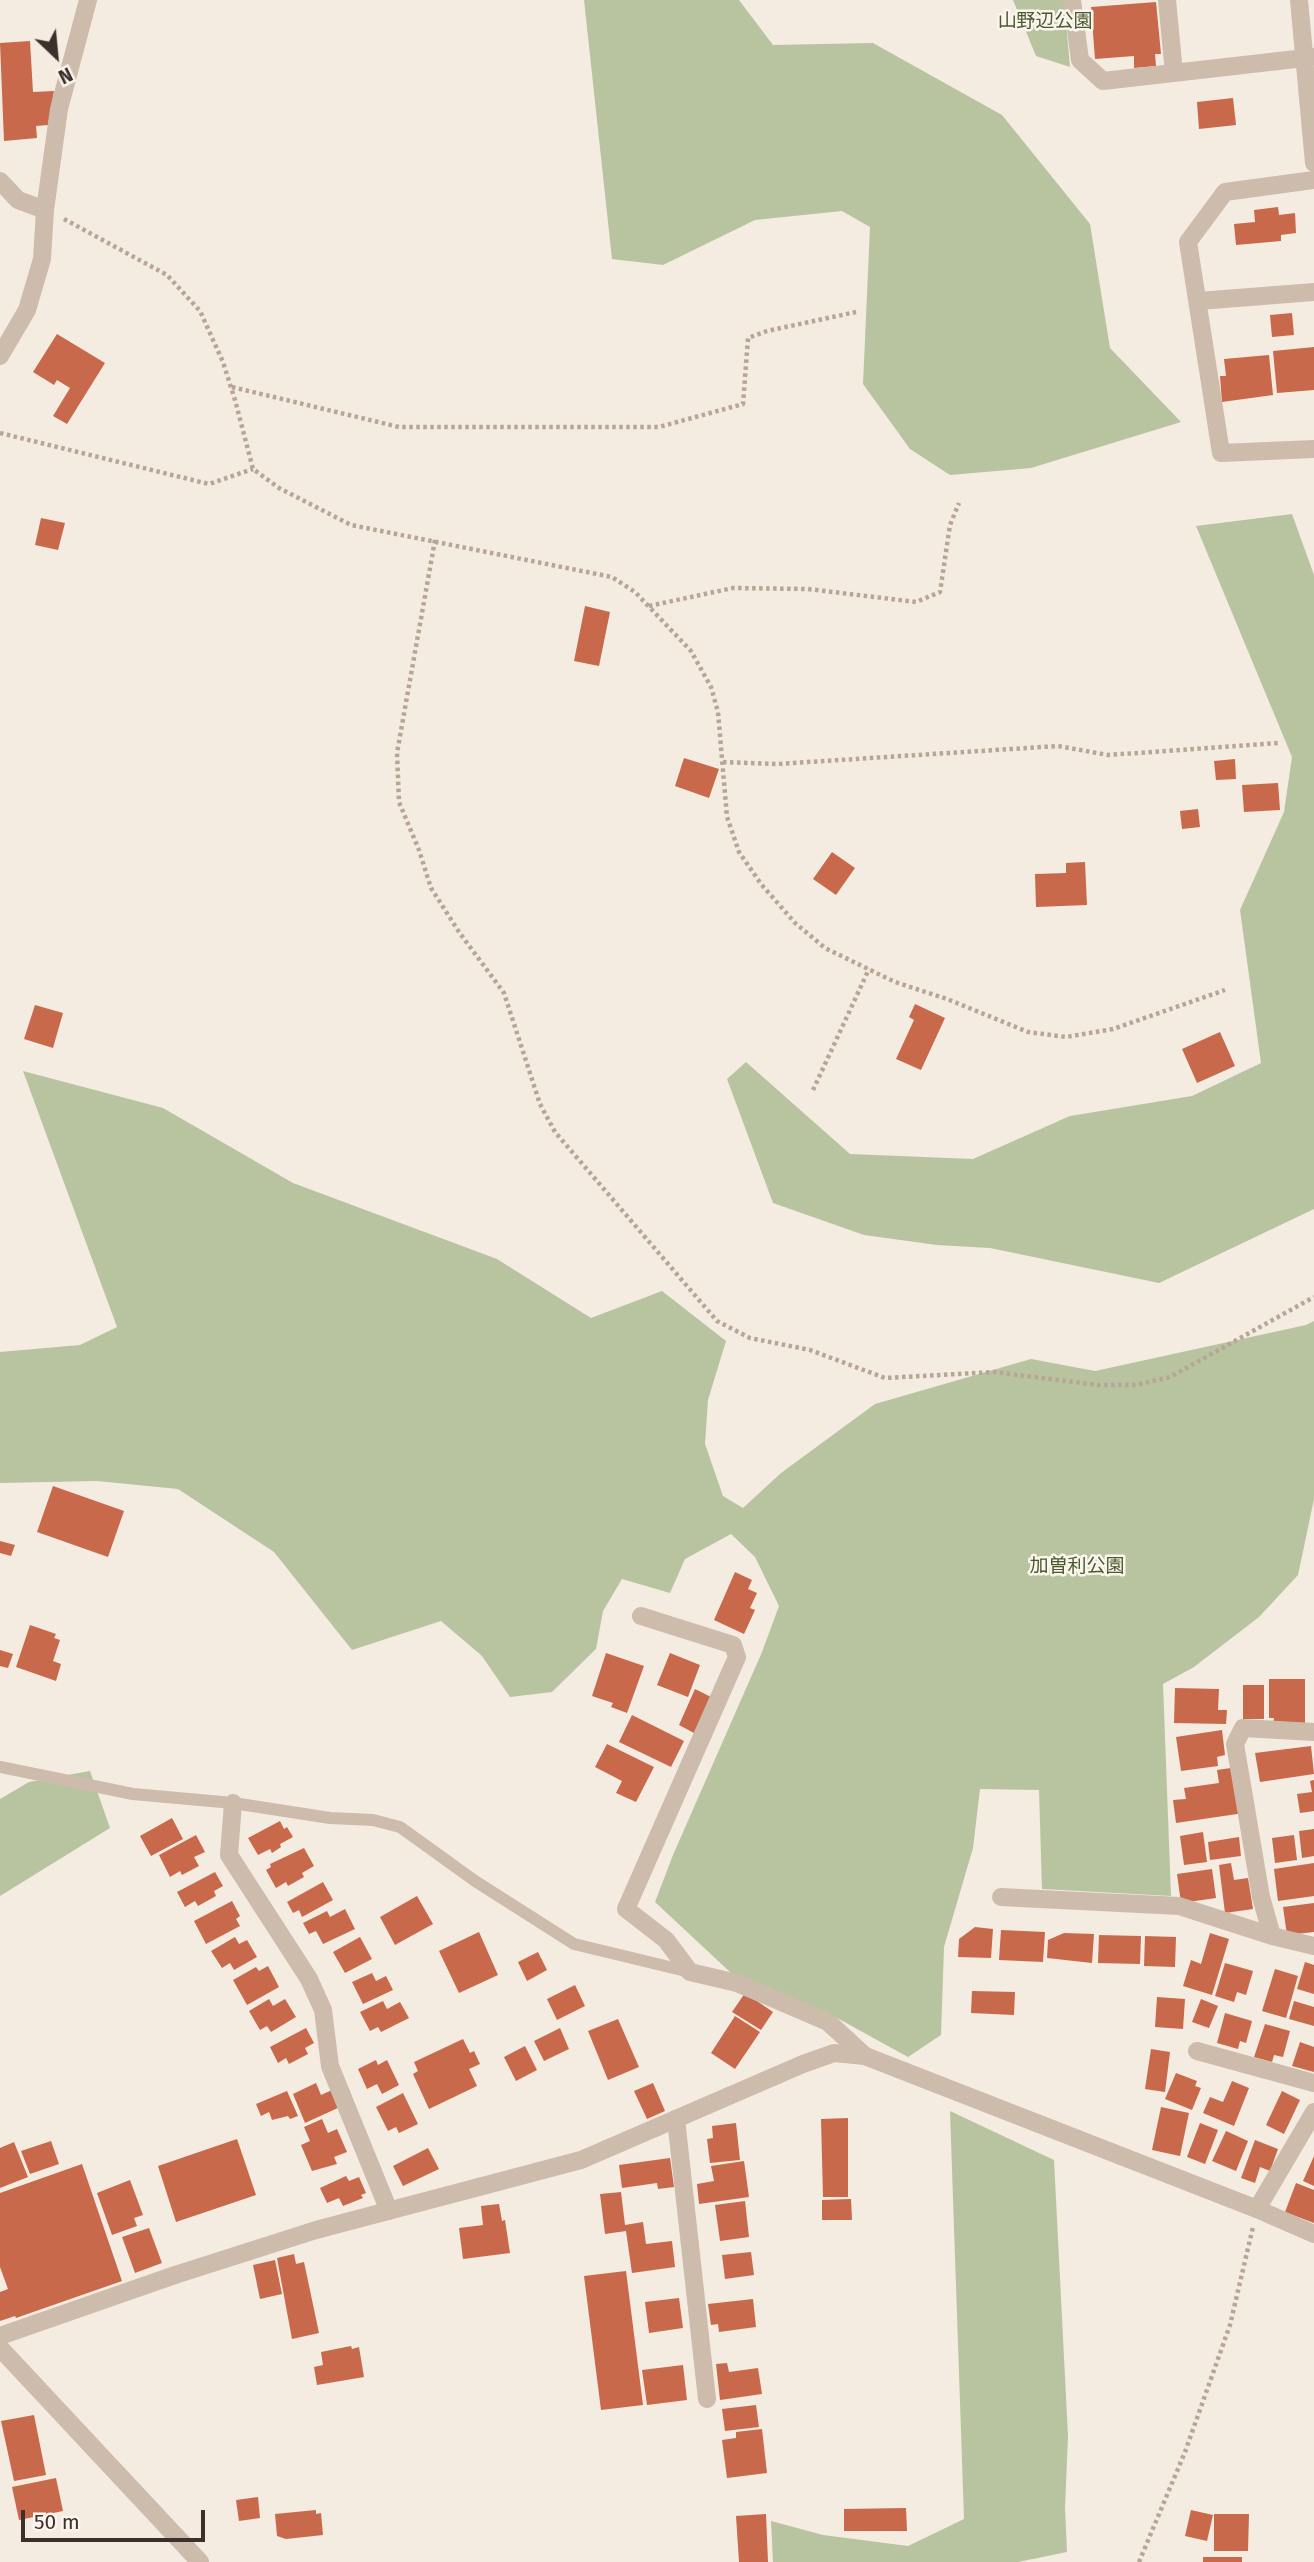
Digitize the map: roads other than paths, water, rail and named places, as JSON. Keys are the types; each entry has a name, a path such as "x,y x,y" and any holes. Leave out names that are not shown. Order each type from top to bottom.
{"street":[{"path":"0,356 27,310 42,259 45,210 59,108 88,0"},
{"path":"1072,0 1080,60 1103,81 1309,57"},
{"path":"1167,0 1174,73"},
{"path":"1298,0 1309,57 1314,163"},
{"path":"1314,180 1224,191 1188,242 1221,453 1314,449"},
{"path":"0,181 18,200 45,210"},
{"path":"1199,301 1314,292"},
{"path":"641,1616 733,1644 737,1657 626,1909 666,1940 690,1972 737,1983 828,2022 865,2056"},
{"path":"1272,1936 1261,1898 1235,1744 1243,1728 1314,1732"},
{"path":"233,1804 229,1855 314,1989 323,2010 330,2066 390,2211"},
{"path":"1001,1897 1179,1906 1272,1936 1314,1946"},
{"path":"1197,2051 1314,2083"},
{"path":"0,2336 175,2275 316,2230 581,2160 834,2053 865,2056 1257,2209 1314,2234"},
{"path":"1257,2209 1314,2112"},
{"path":"676,2119 708,2399"},
{"path":"0,2348 200,2562"}],"lane":[{"path":"0,1767 133,1794 233,1804 330,1818 373,1820 400,1826 475,1881 574,1944 690,1972"}],"park label":[{"name":"山野辺公園","path":"1045,22"},
{"name":"加曽利公園","path":"1077,1567"}]}
